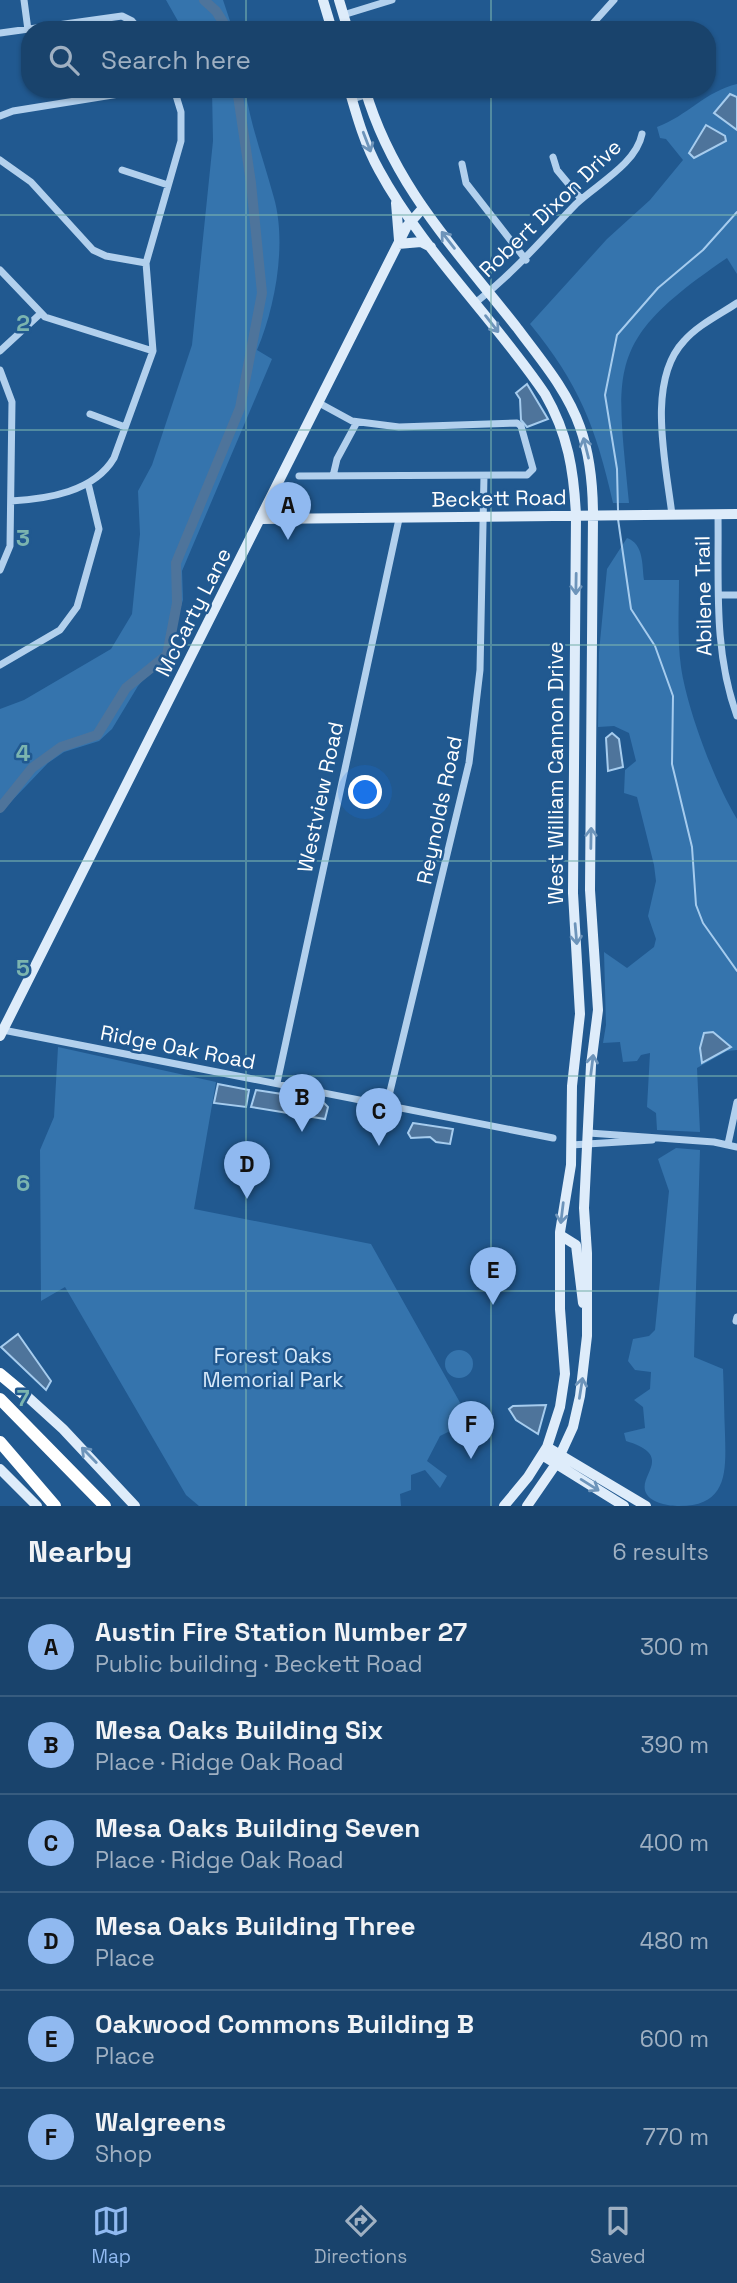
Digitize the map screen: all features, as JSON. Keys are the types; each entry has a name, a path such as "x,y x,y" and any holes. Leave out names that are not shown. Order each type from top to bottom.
{"highway":[{"path":"0,1374 24,1394"},
{"path":"0,1399 105,1506"},
{"path":"0,1442 55,1506"}],"main road":[{"path":"323,0 329,21"},
{"path":"339,0 345,21"},
{"name":"West William Cannon Drive","path":"352,98 368,147 396,199 536,381 554,409 574,470 576,516 573,893 580,1014 572,1086 571,1145 560,1235 560,1310 565,1374 557,1416 544,1451 504,1506"},
{"name":"West William Cannon Drive","path":"368,98 389,155 423,208 557,380 572,408 587,450 593,516 590,890 598,1010 591,1065 584,1208 587,1313 580,1396 573,1427 556,1464 527,1506"},
{"path":"396,199 398,244 421,242 435,249"},
{"name":"McCarty Lane","path":"1,1033 398,244 411,220 423,208"},
{"name":"Beckett Road","path":"261,519 737,514"},
{"path":"560,1235 576,1245 581,1294 587,1313"},
{"path":"0,1368 63,1429 135,1506"},
{"path":"544,1451 561,1453 646,1506"},
{"path":"544,1451 556,1464 624,1506"},
{"path":"0,1469 37,1506"}],"street":[{"path":"24,0 27,21"},
{"path":"343,15 393,0"},
{"path":"596,21 614,0"},
{"path":"88,21 122,16 132,21"},
{"path":"0,33 21,31"},
{"path":"0,116 13,111 94,98"},
{"path":"11,500 43,498 88,483 110,465 153,351 146,263 181,141 181,112 177,98"},
{"name":"Robert Dixon Drive","path":"475,303 526,260 581,199 635,152 642,134"},
{"path":"553,157 557,170 581,199"},
{"path":"0,160 31,181 93,250 106,256 146,263"},
{"path":"462,164 466,183 526,260"},
{"path":"122,170 168,186"},
{"path":"0,270 40,314 63,325 153,351"},
{"path":"672,514 662,406 664,375 684,340 737,303"},
{"path":"0,351 40,314"},
{"path":"0,370 12,402 10,546 0,570"},
{"path":"299,476 482,476 527,475 532,471 533,466 519,424 489,422 468,426 399,427 357,422 320,401"},
{"path":"90,414 125,427"},
{"path":"333,476 337,459 357,422"},
{"name":"Reynolds Road","path":"387,1104 469,762 480,670 485,517 482,476"},
{"path":"0,665 60,630 77,607 99,530 88,483"},
{"name":"Abilene Trail","path":"718,514 721,661 737,716"},
{"name":"Westview Road","path":"277,1083 400,519"},
{"path":"719,595 737,595"},
{"name":"Ridge Oak Road","path":"1,1033 277,1083 553,1138"},
{"path":"728,1144 737,1102"},
{"path":"589,1133 728,1144 737,1147"},
{"path":"571,1145 659,1139"}],"green space":[{"path":"166,0 223,0 230,21 178,21"},
{"path":"737,84 737,274 727,258 658,312 639,336 627,360 622,387 629,503 613,503 600,451 583,408 561,367 530,324 607,239 650,200 683,160 666,139 660,138 657,127 707,98 716,98 716,92"},
{"path":"212,98 247,98 278,216 279,255 274,296 257,350 272,359 182,571 183,600 166,654 138,686 112,729 99,741 64,752 48,763 4,809 0,805 0,709 24,700 111,649 132,614 140,534 138,491 152,465 192,345 213,141"},
{"path":"627,538 637,545 644,580 679,580 679,645 684,684 703,745 737,819 737,1050 727,1051 697,1068 700,1132 657,1130 656,1113 647,1107 650,1053 641,1055 637,1061 623,1062 620,1042 603,1043 606,1025 604,952 627,968 654,947 656,939 648,916 656,881 654,865 637,797 624,793 625,770 636,761 629,733 614,726 598,727 599,652 607,569"},
{"name":"Forest Oaks Memorial Park","path":"58,1047 216,1082 194,1209 371,1244 467,1415 466,1423 440,1436 427,1461 447,1476 440,1488 425,1470 411,1475 411,1490 400,1494 401,1506 199,1506 186,1495 65,1287 41,1301 40,1150 54,1117"},
{"path":"676,1148 700,1150 694,1357 723,1369 725,1448 724,1473 715,1493 707,1500 679,1506 661,1503 648,1496 645,1486 652,1459 641,1447 626,1441 624,1433 645,1428 643,1407 634,1400 650,1389 651,1372 635,1370 628,1361 633,1339 649,1336 655,1330 669,1191 658,1159"},
{"path":"459,1350 469,1354 473,1364 469,1374 459,1378 449,1374 445,1364 449,1354"}],"shaded area":[{"path":"730,94 737,97 737,130 714,113"},
{"path":"706,125 725,136 726,141 694,158 689,153"},
{"path":"527,384 548,419 527,427 521,420 520,399 516,393"},
{"path":"612,733 619,739 623,767 608,771 606,738"},
{"path":"713,1032 731,1047 702,1063 700,1048 704,1033"},
{"path":"218,1084 249,1090 246,1107 214,1103"},
{"path":"256,1090 321,1100 328,1107 325,1119 251,1107"},
{"path":"413,1123 453,1129 450,1144 436,1142 430,1137 411,1138 408,1133"},
{"path":"18,1334 51,1381 46,1390 1,1347"},
{"path":"546,1405 538,1434 516,1420 509,1409 513,1406"}],"waterway":[{"path":"204,0 222,21"},
{"path":"0,808 32,768 61,747 97,735 126,688 167,655 177,603 176,563 240,408 262,293 251,183 238,98"},
{"path":"618,510 617,469 605,395 617,335 658,288 703,250 737,212"},
{"path":"618,519 631,609 655,646 673,696 672,764 692,847 696,905 703,923 737,971"}],"place":[{"name":"Austin Fire Station Number 27","path":"288,540"},
{"name":"Mesa Oaks Building Six","path":"302,1132"},
{"name":"Mesa Oaks Building Seven","path":"379,1146"},
{"name":"Mesa Oaks Building Three","path":"247,1199"},
{"name":"Oakwood Commons Building B","path":"493,1305"},
{"name":"Walgreens","path":"471,1459"}]}
